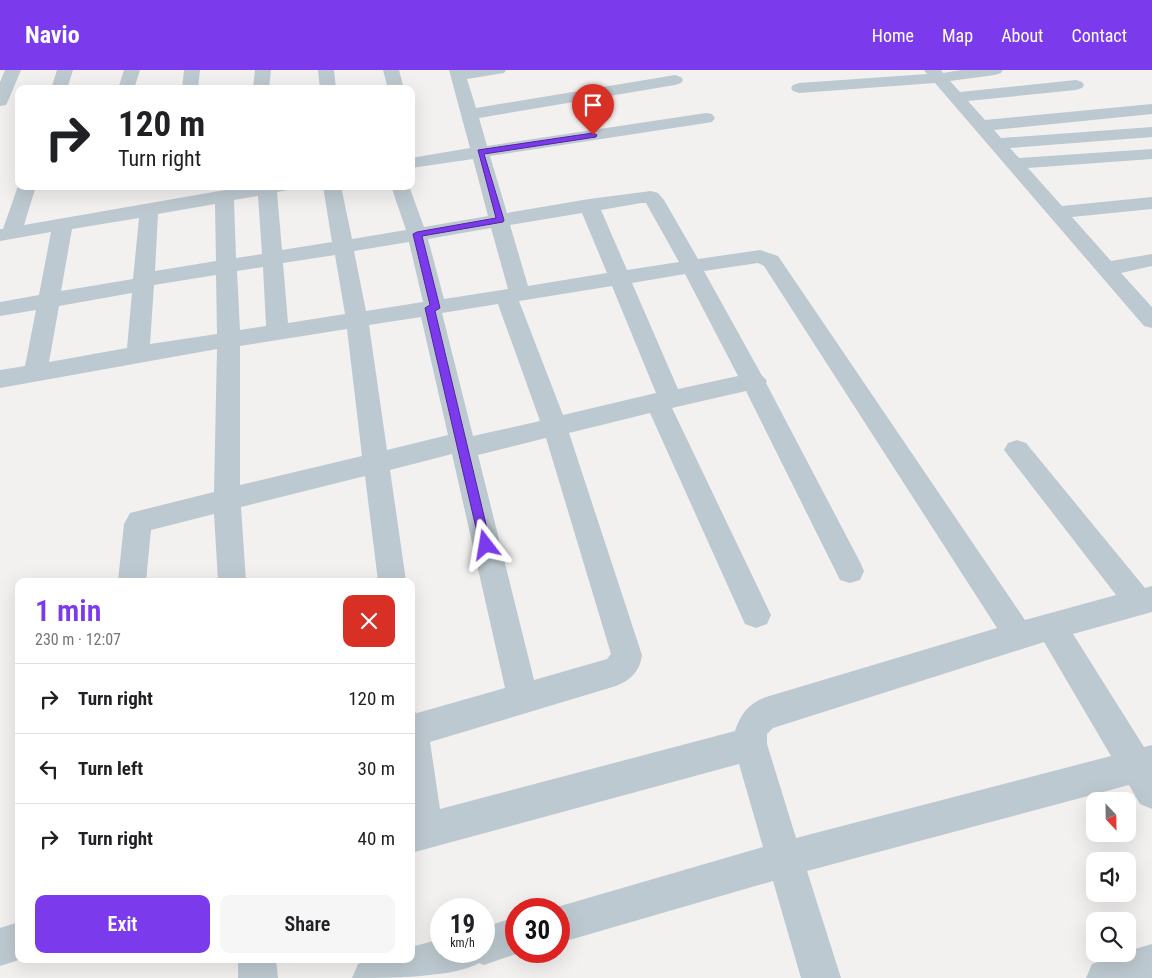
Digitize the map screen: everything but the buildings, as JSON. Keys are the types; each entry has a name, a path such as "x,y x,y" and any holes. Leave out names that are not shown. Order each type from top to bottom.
{"street":[{"path":"0,71 7,70"},
{"path":"0,101 13,70"},
{"path":"60,85 65,70"},
{"path":"127,85 132,70"},
{"path":"190,85 192,70"},
{"path":"261,85 263,70"},
{"path":"326,70 328,85"},
{"path":"391,70 395,85"},
{"path":"415,730 616,671 626,661 627,655 513,295 500,220 458,73 498,70"},
{"path":"799,88 935,74 995,70"},
{"path":"935,74 1152,321"},
{"path":"470,114 675,80"},
{"path":"955,97 1076,85"},
{"path":"980,126 1152,109"},
{"path":"415,157 480,152 706,118"},
{"path":"996,144 1152,132"},
{"path":"1013,164 1152,154"},
{"path":"5,234 24,190"},
{"path":"5,234 262,190"},
{"path":"274,190 271,258 278,332"},
{"path":"333,190 357,320 392,578"},
{"path":"401,190 417,234 461,446 523,698"},
{"path":"224,196 229,340 227,499 232,578"},
{"path":"0,309 271,258 589,205 641,197 651,198 654,200 755,381 850,571"},
{"path":"1056,212 1152,203"},
{"path":"589,205 663,400 756,615"},
{"path":"138,354 149,210"},
{"path":"35,373 63,224"},
{"path":"0,379 138,354 760,256 771,261 1019,636"},
{"path":"1106,268 1152,260"},
{"path":"132,578 138,524 140,521 376,463 755,381"},
{"path":"821,978 750,744 750,731 755,721 766,713 1051,626 1145,600 1017,450"},
{"path":"570,921 785,859 1147,773 1051,626"},
{"path":"415,782 418,833 750,744"},
{"path":"0,946 15,943"},
{"path":"372,978 430,961"},
{"path":"257,963 258,978"},
{"path":"1106,978 1152,963"}],"route":[{"path":"486,545 430,308 435,308 417,234 500,220 480,152 593,135"}]}
